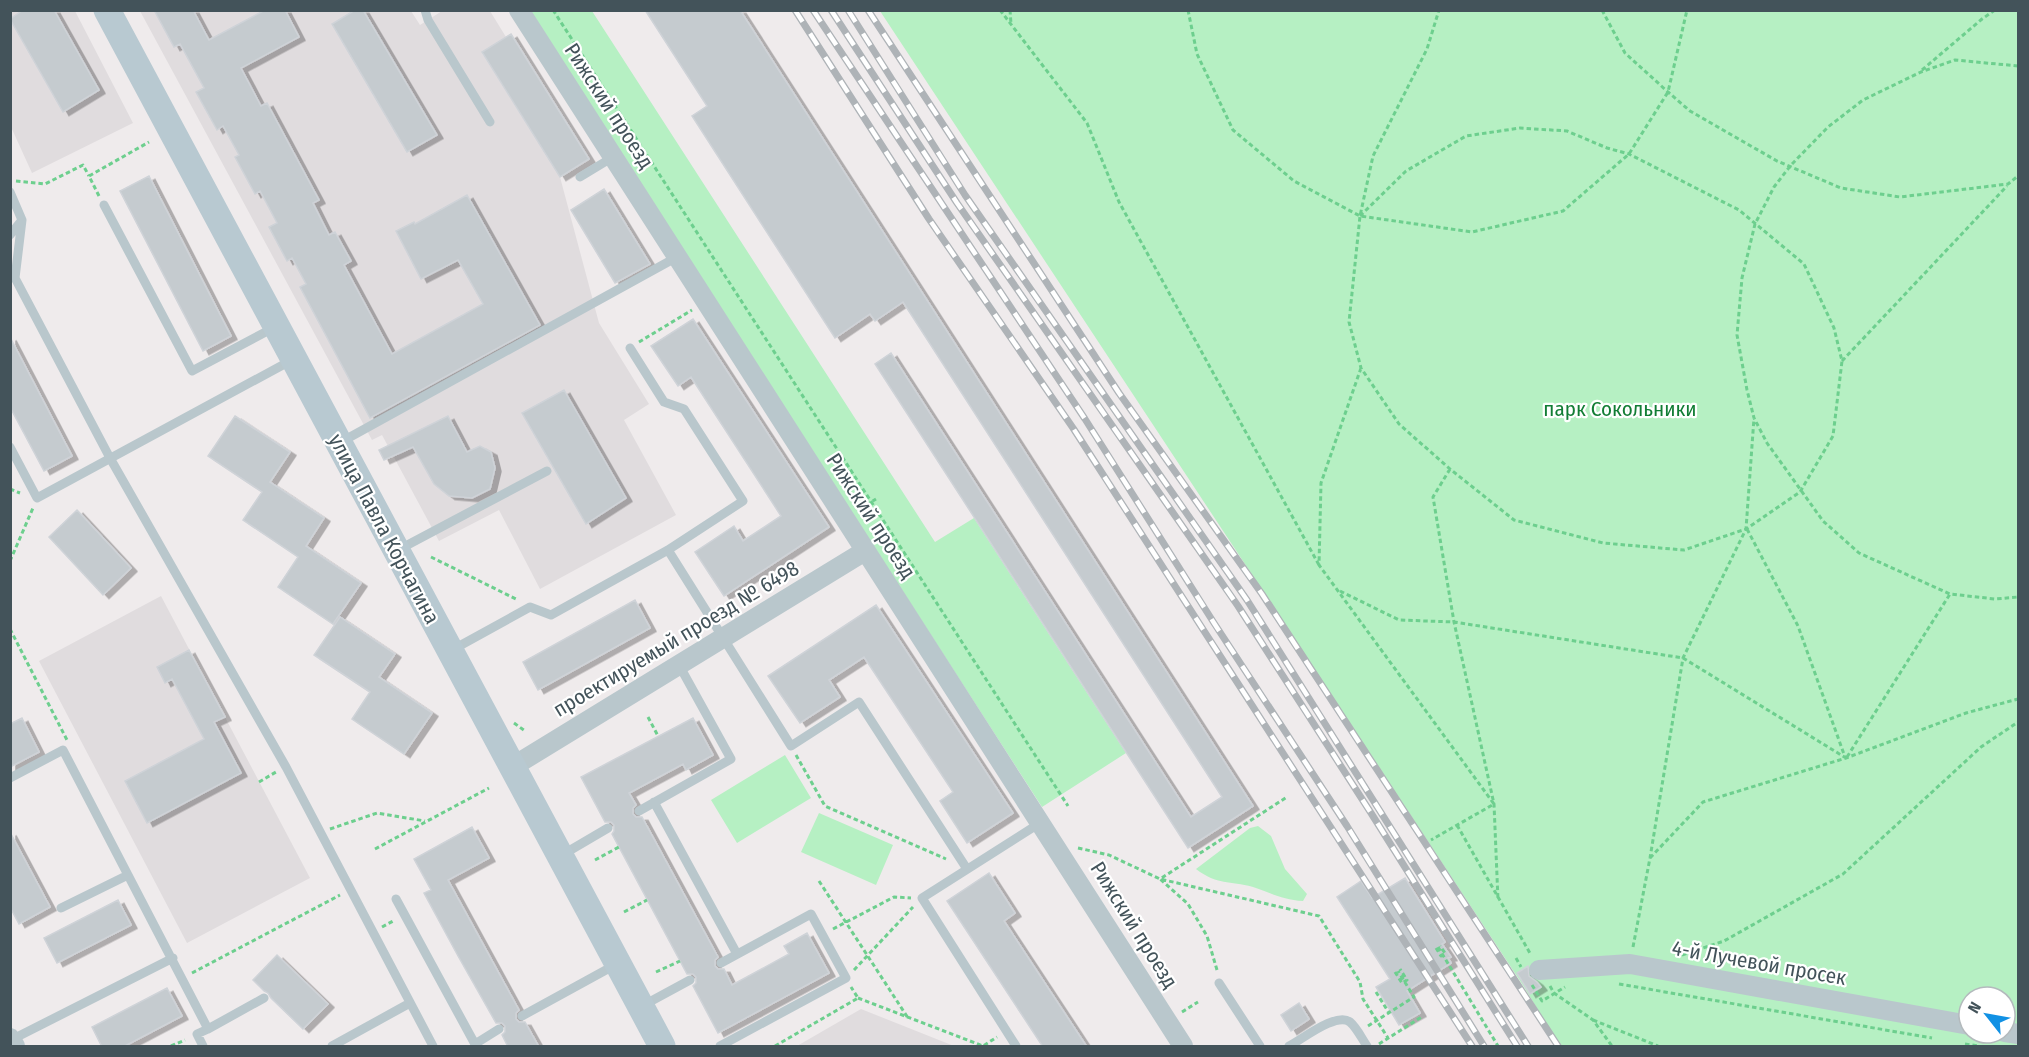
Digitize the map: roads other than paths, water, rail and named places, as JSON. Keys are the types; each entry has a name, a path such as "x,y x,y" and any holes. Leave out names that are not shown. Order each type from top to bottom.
{"street":[{"name":"улица Павла Корчагина","path":"107,10 662,1047"},
{"name":"Рижский проезд","path":"519,10 1183,1047"},
{"name":"проектируемый проезд № 6498","path":"512,767 865,551"},
{"name":"4-й Лучевой просек","path":"1539,970 1630,964 1957,1023"}],"lane":[{"path":"425,10 428,20 490,122"},
{"path":"580,177 613,157"},
{"path":"10,192 22,220 15,278 110,458 286,767 433,1047"},
{"path":"104,205 192,371 277,326"},
{"path":"10,235 22,220"},
{"path":"339,443 677,257"},
{"path":"450,651 530,606 550,615 668,550 743,501 684,409 664,402 630,348"},
{"path":"10,447 37,498 294,359"},
{"path":"397,551 547,471"},
{"path":"668,550 791,746 859,702 967,868"},
{"path":"639,811 731,759 679,665"},
{"path":"10,778 63,750 208,1029"},
{"path":"654,802 737,954"},
{"path":"1016,1047 922,898 1041,822"},
{"path":"560,856 609,828"},
{"path":"61,908 128,875"},
{"path":"396,898 476,1045 499,1029"},
{"path":"720,1047 846,978 811,914 721,963"},
{"path":"12,1041 172,958"},
{"path":"522,1016 618,963"},
{"path":"640,1007 690,980"},
{"path":"1219,983 1260,1047"},
{"path":"203,1047 197,1034 264,998"},
{"path":"332,1047 410,1003"},
{"path":"1290,1047 1332,1021 1343,1019 1351,1023 1367,1047"}],"railway":[{"path":"795,10 929,219 1073,428 1472,1046"},
{"path":"813,10 1085,419 1214,623 1347,826 1484,1046"},
{"path":"831,10 957,203 1238,606 1517,1046"},
{"path":"848,10 965,195 1247,600 1528,1046"},
{"path":"868,10 1119,393 1262,594 1558,1046"}],"park label":[{"name":"парк Сокольники","path":"1620,409"}]}
